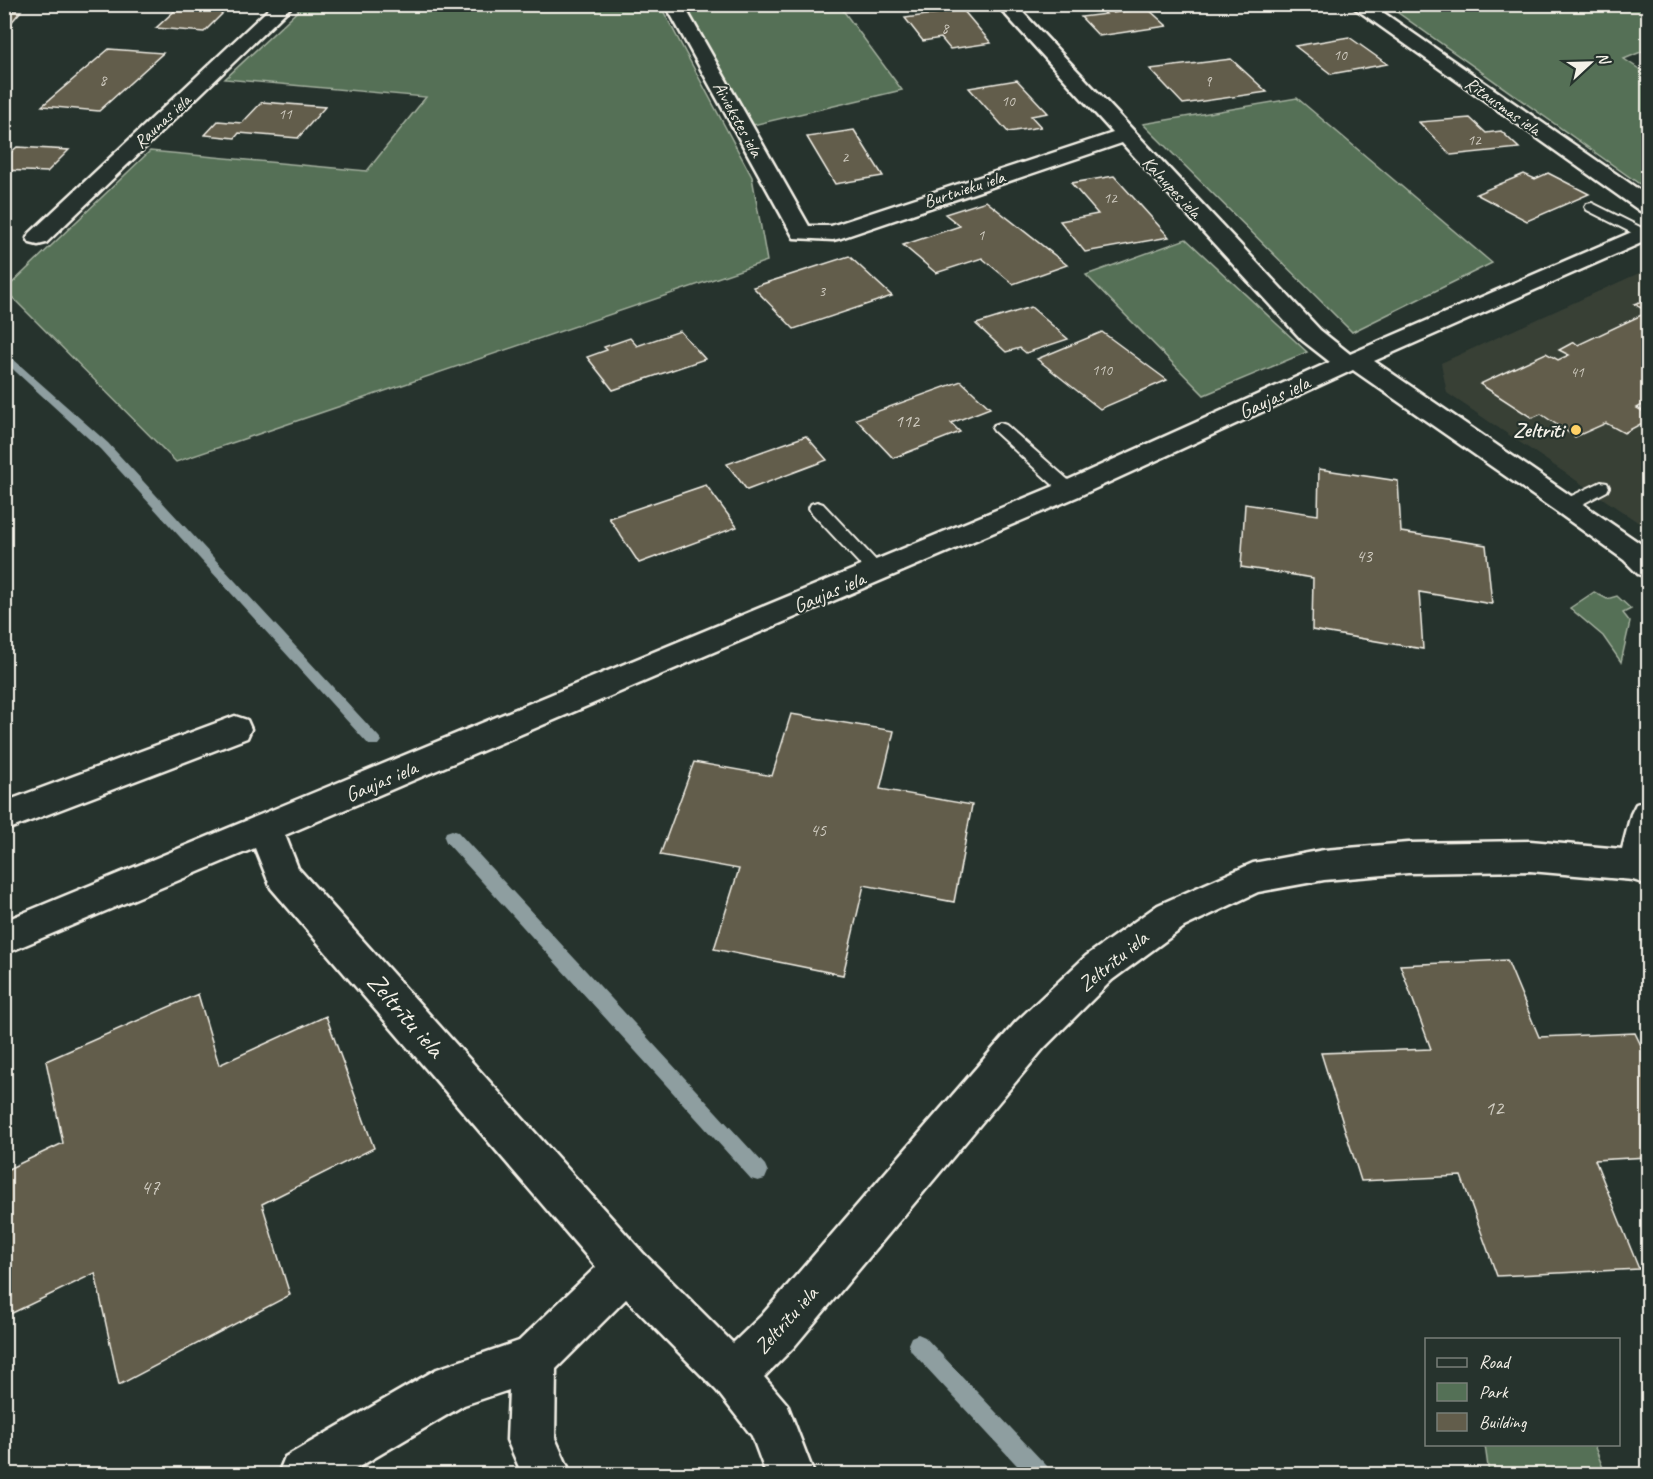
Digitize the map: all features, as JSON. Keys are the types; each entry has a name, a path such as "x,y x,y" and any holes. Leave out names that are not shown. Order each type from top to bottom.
{"street":[{"name":"Raunas iela","path":"38,238 285,4"},
{"name":"Aiviekstes iela","path":"674,4 802,233"},
{"name":"Kalnupes iela","path":"1005,4 1311,335 1567,505 1634,553 1648,567"},
{"name":"Rītausmas iela","path":"1358,4 1648,206"},
{"name":"Burtnieku iela","path":"802,233 833,233 1124,135"},
{"name":"Gaujas iela","path":"4,938 1069,490 1351,362 1647,233"},
{"path":"4,817 235,729"},
{"path":"1642,868 1648,814"},
{"name":"Zeltrītu iela","path":"265,830 284,877 627,1269 733,1376 770,1421 790,1474"},
{"name":"Zeltrītu iela","path":"733,1376 778,1331 1030,1035 1099,968 1171,916 1253,878 1324,865 1408,858 1530,856 1642,868"},
{"path":"302,1474 453,1385 533,1360 592,1300 627,1269"},
{"path":"533,1360 531,1440 547,1474"}],"lane":[{"path":"1592,207 1647,233"},
{"path":"1000,428 1069,490"},
{"path":"1567,505 1601,487"},
{"path":"817,508 877,572"}],"shaded area":[{"name":"Zeltrīti","path":"1648,269 1648,529 1447,393 1441,363"}],"green space":[{"path":"305,4 660,5 752,177 767,261 176,462 5,290 150,151 367,171 426,97 225,79"},
{"path":"683,5 839,5 902,90 749,126"},
{"path":"1387,5 1648,5 1648,49 1624,59 1648,75 1648,190"},
{"path":"1297,98 1492,263 1352,332 1143,124"},
{"path":"1186,239 1307,352 1204,395 1086,275"},
{"path":"1594,592 1607,599 1617,596 1631,609 1623,613 1630,622 1621,662 1603,636 1570,608"},
{"path":"1485,1446 1594,1446 1605,1473 1489,1474"}],"building":[{"path":"182,4 232,4 204,32 156,28"},
{"path":"1096,4 1105,4 1113,13 1147,8 1167,26 1099,36 1081,17 1106,14"},
{"path":"963,10 991,43 950,49 941,38 923,41 905,18"},
{"path":"4,11 21,11 4,31"},
{"path":"1349,37 1387,64 1331,74 1295,46"},
{"path":"109,49 163,53 99,111 42,106"},
{"path":"1231,59 1267,92 1183,104 1150,69"},
{"path":"1017,80 1048,113 1031,116 1041,127 1008,132 969,88"},
{"path":"262,102 325,107 298,138 239,133 235,138 205,135 218,121 242,123"},
{"path":"1470,118 1486,133 1501,131 1519,148 1451,155 1419,122"},
{"path":"854,130 883,176 835,184 807,137"},
{"path":"17,147 69,150 47,172 4,170 4,158"},
{"path":"1548,173 1589,194 1527,221 1476,194 1524,174 1535,179"},
{"path":"1114,176 1169,237 1085,252 1060,221 1098,214 1071,183"},
{"path":"986,201 1067,265 1013,284 982,258 936,273 903,245 960,226 945,214"},
{"path":"849,256 892,296 794,329 753,287"},
{"path":"1648,299 1648,312 1634,304 1645,300"},
{"path":"1031,307 1068,339 1026,353 1020,348 1006,352 976,324"},
{"path":"1648,312 1648,402 1637,408 1648,414 1648,420 1624,433 1606,423 1575,437 1541,414 1532,418 1480,384 1546,353 1558,360 1569,355 1559,350 1574,342 1578,345"},
{"path":"680,331 705,359 613,390 587,357 607,350 604,347 630,338 637,346"},
{"path":"1102,332 1167,380 1100,409 1037,359"},
{"path":"961,381 990,408 951,423 960,432 893,458 856,419"},
{"path":"806,436 827,460 747,490 727,464"},
{"path":"1319,469 1398,481 1401,532 1486,545 1492,604 1419,592 1423,649 1312,630 1313,578 1241,567 1245,504 1318,515"},
{"path":"706,485 737,527 639,563 609,518"},
{"path":"791,714 894,731 880,789 972,805 954,902 864,885 843,975 714,949 739,869 660,855 694,762 772,776"},
{"path":"1507,960 1539,1037 1635,1033 1648,1060 1648,1157 1595,1160 1639,1269 1497,1276 1461,1176 1361,1181 1321,1053 1431,1049 1400,965"},
{"path":"198,994 219,1065 326,1016 374,1148 262,1204 290,1295 119,1385 95,1273 4,1317 4,1171 63,1143 46,1061"}],"waterway":[{"path":"4,354 104,446 374,741"},
{"path":"452,837 758,1172"},
{"path":"918,1344 1039,1474"}],"place":[{"name":"Zeltrīti","path":"1576,430"}]}
